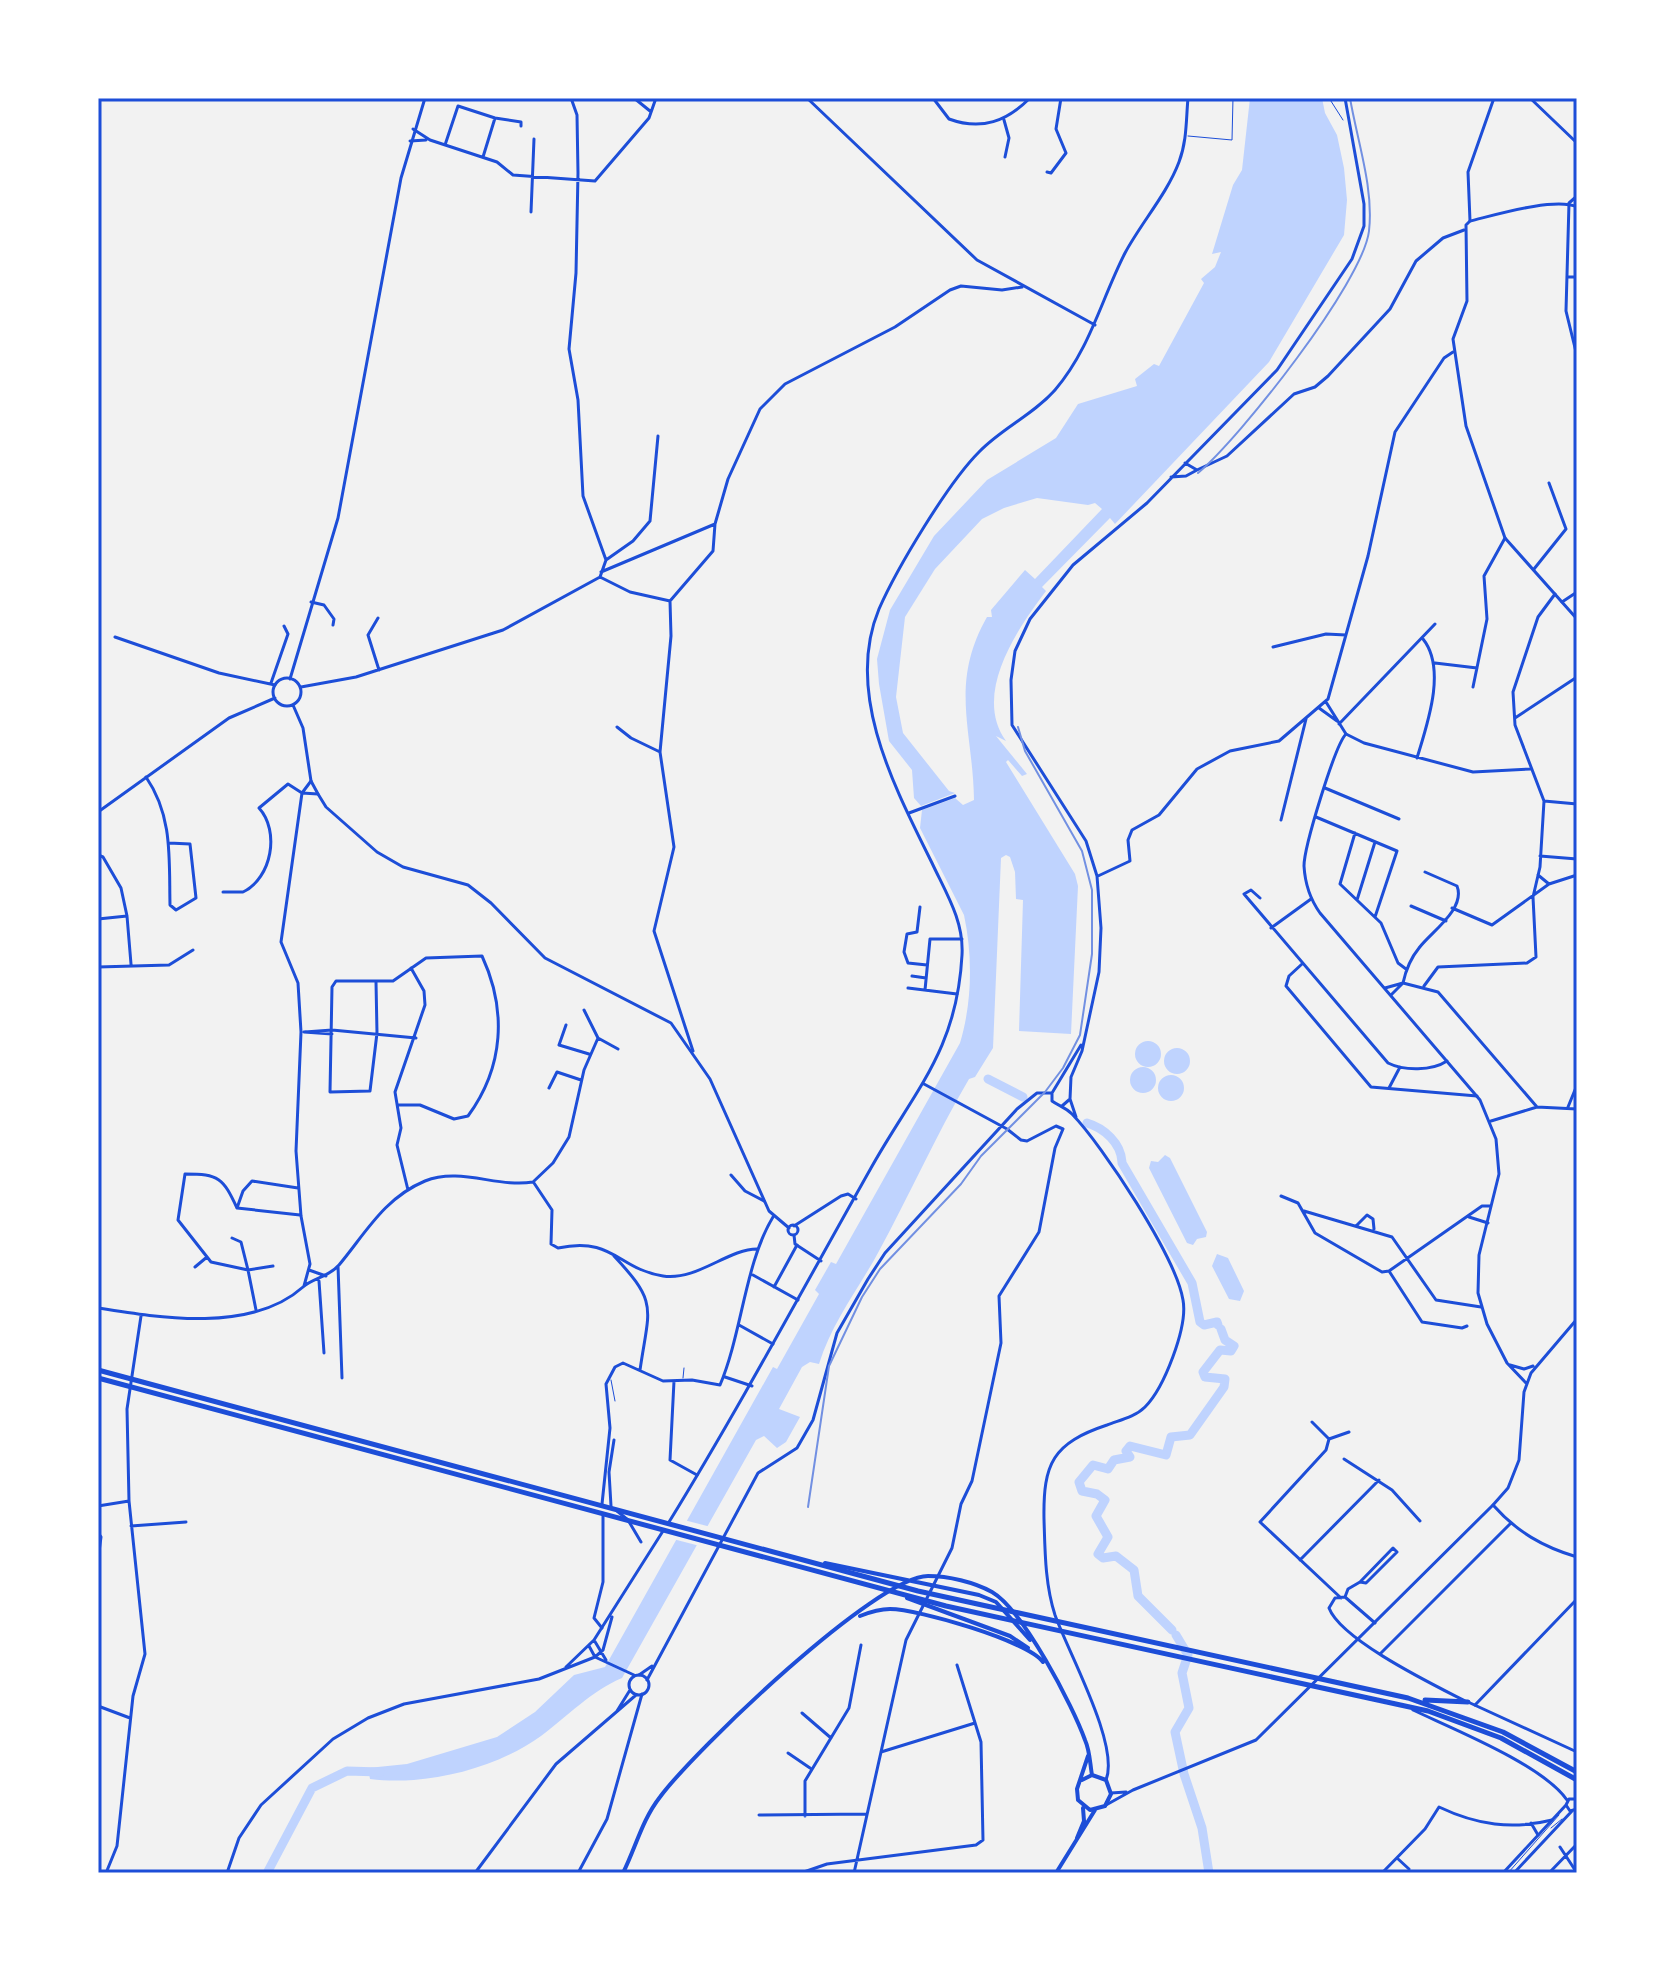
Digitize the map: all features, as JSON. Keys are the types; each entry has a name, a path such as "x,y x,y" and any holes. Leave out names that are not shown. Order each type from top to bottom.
{"highway":[{"path":"98,1370 939,1596 1408,1698 1503,1732 1577,1772"},
{"path":"98,1378 844,1578 934,1606 1399,1703 1501,1738 1577,1780"},
{"path":"1408,1698 1471,1704"}],"main road":[{"path":"813,1562 962,1590 990,1599 1039,1654"},
{"path":"623,1873 646,1817 673,1781 758,1693 894,1586 926,1576 954,1579 994,1593 1052,1673 1089,1752 1092,1775"},
{"path":"934,1606 1010,1636 1039,1654"},
{"path":"854,1617 878,1610 901,1610 1019,1645 1039,1654"},
{"path":"1077,1840 1084,1821 1083,1806 1077,1794 1089,1752"},
{"path":"1056,1873 1095,1810 1106,1805 1114,1793 1106,1780 1092,1775 1082,1780"},
{"path":"1083,1806 1095,1810"}],"street":[{"path":"290,679 338,518 410,141 425,98"},
{"path":"571,98 577,115 576,273 569,334 578,400 583,496 606,560"},
{"path":"634,98 650,111"},
{"path":"413,129 430,140 497,162 513,175 595,181 649,118 656,98"},
{"path":"807,98 971,255 1022,287 1095,325"},
{"path":"933,98 942,114 959,122 1004,120 1030,98"},
{"path":"1047,172 1051,173 1066,153 1057,139 1061,98"},
{"path":"566,1667 589,1646 612,1615 752,1386 871,1167 924,1084 948,1035 957,994 962,939 956,913 909,813 867,700 866,657 877,616 965,468 989,443 1052,393 1082,353 1123,257 1178,164 1186,136 1188,98"},
{"path":"1078,1121 1069,1092 1099,972 1101,928 1097,876 1086,841 1012,725 1011,680 1015,651 1030,619 1073,565 1137,513 1277,370 1360,241 1364,204 1345,98"},
{"path":"1171,477 1186,476 1227,456 1294,394 1315,387 1390,309 1416,261 1443,238 1464,230 1470,221 1468,172 1494,98"},
{"path":"1530,98 1577,143"},
{"path":"445,145 458,106 495,118 521,122 521,126"},
{"path":"483,157 495,118"},
{"path":"1004,120 1009,138 1005,157"},
{"path":"531,212 534,139"},
{"path":"410,141 430,140"},
{"path":"1470,221 1569,203 1577,196"},
{"path":"1569,203 1577,207"},
{"path":"1569,203 1566,311 1577,356"},
{"path":"1464,230 1467,301 1453,339 1453,352 1466,426 1505,538 1577,619"},
{"path":"1567,277 1577,277"},
{"path":"693,1051 684,1015 662,962 655,919 673,864 674,847 660,752 671,636 670,601 713,551 715,524 740,453 760,409 785,384 895,327 961,286 1002,290 1022,287"},
{"path":"1097,876 1120,868 1132,858 1128,840 1132,830 1159,815 1197,769 1225,753 1273,744 1326,702 1334,689 1368,556 1395,432 1444,358 1453,352"},
{"path":"600,574 606,560 633,541 650,521 658,436"},
{"path":"1185,463 1197,470"},
{"path":"1534,569 1566,529 1549,483"},
{"path":"290,679 301,687 379,670 503,630 600,574 715,524"},
{"path":"1473,687 1487,619 1484,576 1505,538"},
{"path":"600,574 630,592 670,601"},
{"path":"1562,602 1577,592"},
{"path":"1424,986 1438,967 1531,962 1536,950 1533,897 1538,875 1544,801 1515,718 1513,692 1538,617 1555,594"},
{"path":"311,602 324,605 334,619 333,625"},
{"path":"378,618 368,635 379,670"},
{"path":"1338,722 1435,624"},
{"path":"284,626 288,634 273,684 275,698 284,706 293,705 301,696 301,687"},
{"path":"1273,647 1326,634 1346,635"},
{"path":"115,637 219,673 273,684 290,679"},
{"path":"1417,758 1427,723 1435,663 1423,639"},
{"path":"1435,663 1477,668"},
{"path":"1515,718 1577,677"},
{"path":"98,812 229,718 275,698"},
{"path":"1326,702 1346,734 1356,740 1483,774 1531,768"},
{"path":"293,705 303,728 311,781 318,794 326,807 384,857 403,867 468,885 491,903 545,958 662,1016 693,1051 710,1079 773,1217 789,1228 797,1245 821,1261"},
{"path":"1319,708 1338,722"},
{"path":"1281,820 1306,719"},
{"path":"617,727 660,752"},
{"path":"1346,734 1325,788 1304,859 1311,899 1477,1096 1491,1121 1499,1159 1477,1269 1481,1307 1507,1363 1526,1383"},
{"path":"146,777 162,799 169,843 170,905 176,910 196,898 190,844 169,843"},
{"path":"304,1286 309,1270 298,1188 303,1032 298,983 281,942 302,793 311,781"},
{"path":"223,892 243,892 254,887 261,877 272,831 269,819 259,808 266,800 288,784 302,793 318,794"},
{"path":"1325,788 1399,819"},
{"path":"909,813 955,796"},
{"path":"1544,801 1577,804"},
{"path":"1316,817 1397,851 1375,917"},
{"path":"1355,833 1340,878 1342,888 1375,917 1400,966 1406,969"},
{"path":"1356,901 1375,842"},
{"path":"98,855 103,857 121,888 131,964"},
{"path":"1540,856 1577,859"},
{"path":"1391,995 1403,983 1406,969 1420,946 1446,921 1459,888 1425,872"},
{"path":"1538,875 1549,884"},
{"path":"1452,908 1492,925 1549,884 1577,875"},
{"path":"1260,898 1251,890 1245,891 1244,897 1388,1063 1400,1067 1436,1068 1447,1061"},
{"path":"1271,928 1311,899"},
{"path":"1411,906 1446,921"},
{"path":"920,907 917,932 907,934 904,952 908,963 927,965"},
{"path":"98,919 127,916"},
{"path":"925,990 930,939 962,939"},
{"path":"98,967 169,965 193,950"},
{"path":"376,982 377,1033 370,1091 330,1092 332,987 336,981 393,981 426,958 456,960 477,955 482,956 491,975 500,1012 499,1044 485,1090 468,1116 454,1119 420,1105 398,1105"},
{"path":"1303,963 1289,976 1286,986 1368,1085 1469,1098 1477,1096"},
{"path":"408,1190 397,1145 401,1128 396,1085 416,1038 425,1005 424,991 411,968"},
{"path":"912,976 926,978"},
{"path":"1385,988 1403,983 1424,986 1447,1001 1537,1107"},
{"path":"908,988 957,994"},
{"path":"584,1010 598,1038 618,1049"},
{"path":"566,1025 559,1045 589,1054"},
{"path":"303,1032 377,1033 416,1038"},
{"path":"98,1308 173,1320 256,1310 292,1298 304,1286 326,1276 338,1266 370,1222 408,1190 427,1180 464,1176 533,1182 553,1163 569,1137 581,1080 598,1038"},
{"path":"1083,1041 1052,1093 1052,1101 1078,1121 1120,1176 1176,1278 1184,1304 1176,1343 1150,1401 1133,1416 1068,1442 1054,1457 1045,1483 1045,1551 1051,1598 1096,1714 1110,1767 1106,1780"},
{"path":"1389,1088 1400,1067"},
{"path":"549,1088 557,1072 581,1080"},
{"path":"854,1873 910,1632 944,1567 972,1481 1001,1343 999,1296 1039,1232 1055,1148 1063,1129 1056,1126 1027,1141 924,1084"},
{"path":"1568,1107 1577,1085"},
{"path":"1058,1087 1069,1092"},
{"path":"578,1873 607,1819 642,1694 648,1688 647,1680 654,1663 758,1473 797,1448 813,1420 837,1333 868,1279 885,1253 945,1192 1001,1126 1037,1093 1052,1093"},
{"path":"1062,1106 1070,1099"},
{"path":"1491,1121 1537,1107 1577,1109"},
{"path":"237,1208 220,1178 209,1174 185,1174 178,1220 211,1262 248,1270 273,1266"},
{"path":"731,1175 745,1191 764,1201"},
{"path":"237,1208 243,1191 252,1181 298,1188"},
{"path":"533,1182 552,1210 551,1244 558,1248 586,1242 659,1275 680,1276 757,1249"},
{"path":"789,1228 848,1194 856,1199"},
{"path":"1281,1196 1294,1199 1315,1233 1376,1269 1389,1271 1482,1206 1492,1206"},
{"path":"237,1208 301,1216"},
{"path":"1304,1211 1392,1237 1440,1303 1481,1307"},
{"path":"1357,1225 1364,1216 1370,1216 1374,1230"},
{"path":"602,1628 594,1618 603,1582 602,1479 610,1428 609,1378 615,1367 623,1363 663,1381 720,1385 739,1325 757,1249 773,1217"},
{"path":"1469,1217 1488,1223"},
{"path":"794,1226 798,1230 794,1235"},
{"path":"232,1238 241,1242 256,1310"},
{"path":"774,1287 797,1245"},
{"path":"611,1253 643,1287 647,1297 649,1311 640,1370"},
{"path":"195,1267 207,1257"},
{"path":"338,1266 342,1378"},
{"path":"309,1270 326,1276"},
{"path":"1389,1271 1422,1322 1462,1328 1467,1326"},
{"path":"752,1275 798,1300"},
{"path":"319,1280 324,1353"},
{"path":"106,1873 117,1846 121,1787 130,1750 130,1718 145,1654 129,1501 127,1409 141,1316"},
{"path":"1106,1805 1133,1790 1246,1746 1271,1727 1493,1505 1508,1488 1519,1460 1526,1383 1536,1365 1577,1319"},
{"path":"739,1325 773,1344"},
{"path":"1507,1363 1524,1369 1536,1365"},
{"path":"724,1376 752,1386"},
{"path":"674,1381 670,1460 697,1475"},
{"path":"1312,1422 1329,1439"},
{"path":"1329,1439 1349,1432"},
{"path":"1329,1439 1326,1450 1260,1522 1264,1529 1375,1623"},
{"path":"614,1440 608,1504 628,1520 641,1542"},
{"path":"1344,1459 1379,1480 1420,1521"},
{"path":"1300,1560 1379,1480"},
{"path":"98,1506 129,1501"},
{"path":"1493,1505 1510,1524 1548,1549 1577,1557"},
{"path":"131,1526 186,1522"},
{"path":"1381,1653 1510,1524"},
{"path":"98,1533 101,1537 98,1559"},
{"path":"647,1546 652,1549"},
{"path":"1343,1597 1393,1548 1397,1552 1366,1583 1360,1582"},
{"path":"1343,1597 1335,1598 1329,1608 1333,1618 1368,1645 1471,1704 1577,1752"},
{"path":"1471,1704 1577,1599"},
{"path":"227,1873 239,1838 261,1805 304,1763 350,1728 404,1704 539,1679 595,1657 601,1652 612,1615"},
{"path":"594,1640 607,1661"},
{"path":"805,1816 805,1781 810,1768 849,1708 861,1645"},
{"path":"589,1646 595,1657 647,1680"},
{"path":"628,1684 654,1663"},
{"path":"801,1873 827,1864 976,1845 983,1840 981,1742 957,1665"},
{"path":"625,1672 630,1690 636,1695"},
{"path":"617,1712 630,1690"},
{"path":"475,1873 556,1764 636,1695 642,1694"},
{"path":"1399,1703 1551,1782 1574,1810 1514,1873"},
{"path":"98,1706 130,1718"},
{"path":"802,1713 831,1738"},
{"path":"881,1752 975,1723"},
{"path":"788,1753 810,1768"},
{"path":"1114,1793 1133,1790"},
{"path":"1505,1873 1566,1802 1576,1798"},
{"path":"1382,1873 1425,1829 1439,1807 1468,1819 1502,1827 1552,1820"},
{"path":"759,1815 867,1814"},
{"path":"1531,1823 1538,1835"},
{"path":"1549,1830 1554,1840"},
{"path":"1549,1873 1577,1844"},
{"path":"1560,1847 1577,1872"},
{"path":"1397,1858 1409,1869"}],"lane":[{"path":"1186,136 1232,140 1233,98"},
{"path":"1329,98 1333,110 1343,120"},
{"path":"683,1380 684,1368"},
{"path":"609,1378 615,1401"},
{"path":"1549,1830 1559,1812"},
{"path":"1505,1873 1566,1817"}],"water":[{"path":"1250,98 1322,98 1325,113 1337,135 1344,168 1347,200 1344,235 1269,362 1115,524 1110,518 1042,587 1046,591 1012,642 996,683 994,703 997,723 1006,741 996,736 1027,774 1022,776 1008,760 1006,762 1075,874 1078,886 1071,1034 1019,1031 1023,900 1016,899 1015,872 1010,857 1006,855 1001,858 993,1048 975,1077 969,1079 879,1251 838,1320 819,1364 810,1362 802,1367 779,1409 800,1417 786,1442 777,1448 764,1436 756,1440 622,1678 590,1697 541,1736 503,1758 437,1777 392,1781 370,1779 368,1768 407,1764 497,1737 535,1712 574,1675 605,1667 773,1367 777,1369 819,1294 815,1290 831,1262 836,1264 960,1043 969,996 967,931 964,915 920,828 922,810 955,798 963,805 974,800 966,686 975,641 987,617 992,617 991,610 1025,570 1035,579 1102,509 1095,503 1088,505 1037,498 1004,508 982,519 935,569 905,617 896,697 903,733 949,791 955,793 921,806 914,798 912,770 889,741 879,684 877,659 890,610 934,536 987,480 1056,438 1078,404 1137,386 1135,379 1154,364 1159,366 1204,283 1201,279 1215,267 1221,252 1212,254 1233,185 1242,170"},
{"path":"1148,1041 1157,1045 1161,1054 1157,1063 1148,1067 1139,1063 1135,1054 1139,1045"},
{"path":"1177,1048 1186,1052 1190,1061 1186,1070 1177,1074 1168,1070 1164,1061 1168,1052"},
{"path":"1143,1067 1152,1071 1156,1080 1152,1089 1143,1093 1134,1089 1130,1080 1134,1071"},
{"path":"1171,1075 1180,1079 1184,1088 1180,1097 1171,1101 1162,1097 1158,1088 1162,1079"},
{"path":"1165,1155 1170,1158 1207,1232 1206,1237 1197,1239 1193,1245 1187,1243 1149,1168 1151,1161 1158,1162"},
{"path":"1217,1254 1228,1258 1244,1291 1240,1301 1229,1299 1212,1266"}],"pier":[{"path":"684,1520 711,1527 700,1546 673,1539"}],"waterway":[{"path":"988,1079 1023,1097"},
{"path":"1087,1123 1110,1137 1122,1162"},
{"path":"1122,1163 1192,1283 1200,1322 1204,1325 1217,1322 1218,1325"},
{"path":"1172,1630 1138,1596 1134,1570 1116,1556 1103,1558 1098,1554 1108,1537 1096,1516 1105,1500 1097,1494 1082,1491 1079,1482 1093,1465 1108,1469 1114,1460 1130,1457 1126,1451 1130,1446 1166,1455 1171,1437 1190,1435 1224,1387 1225,1379 1205,1377 1203,1372 1220,1350 1231,1351 1234,1346 1225,1340 1221,1329"},
{"path":"1176,1635 1188,1655 1182,1673 1189,1708 1175,1732 1184,1774 1202,1828 1209,1873"},
{"path":"267,1873 312,1788 347,1771 380,1772"}],"railway":[{"path":"1198,473 1242,428 1297,358 1346,285 1362,255 1369,231 1369,198 1350,98"},
{"path":"808,1507 829,1366 862,1297 880,1269 961,1184 981,1156 1045,1092 1063,1068 1080,1035 1092,954 1092,890 1082,851 1025,751 1018,727"}]}
